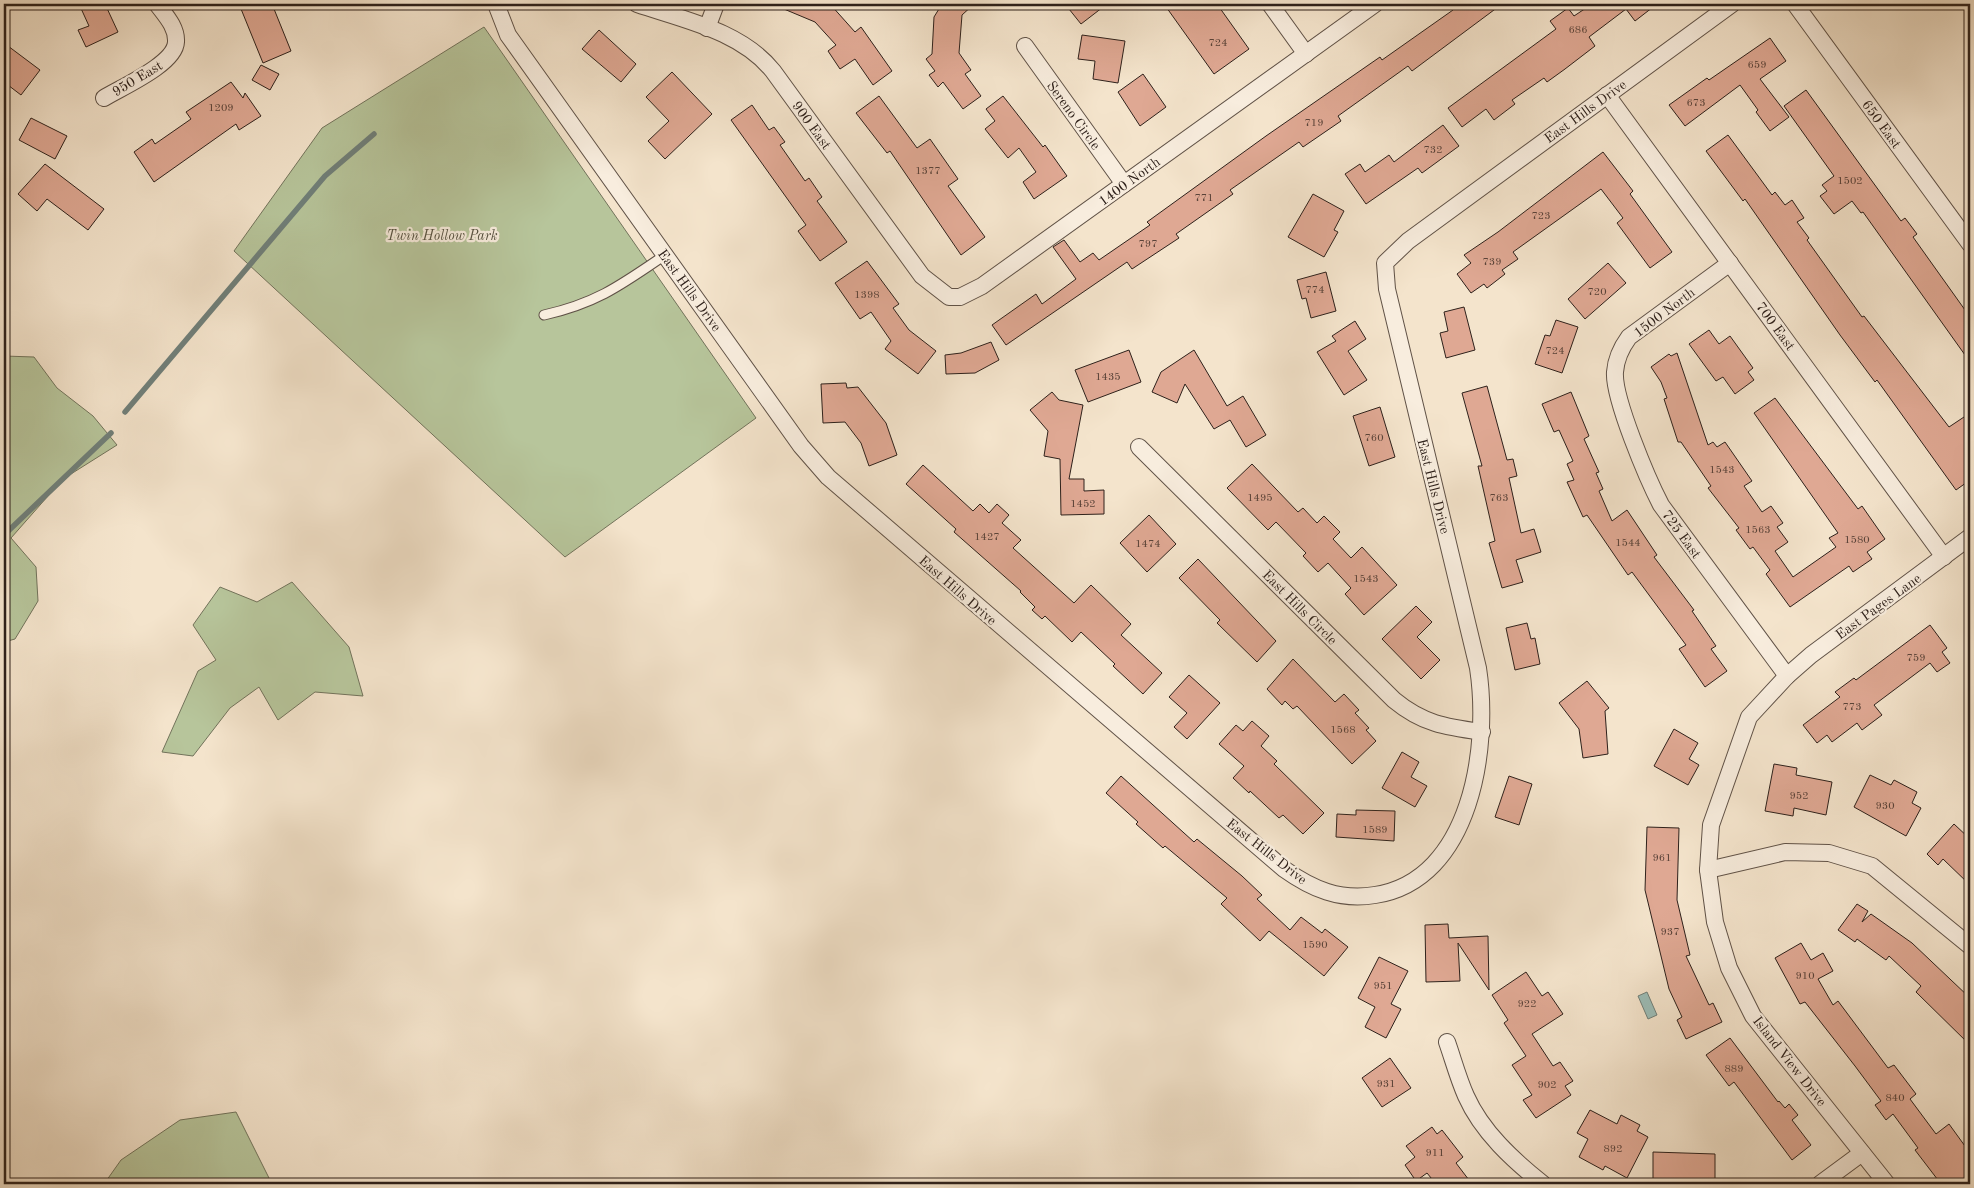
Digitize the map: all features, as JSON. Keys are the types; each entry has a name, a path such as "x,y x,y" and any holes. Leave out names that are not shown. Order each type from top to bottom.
{"street":[{"name":"950 East","path":"104,98 163,63 174,51 176,43 173,27 157,4"},
{"name":"East Hills Drive","path":"496,4 508,34 801,446 828,477 1296,878 1322,891 1351,897 1394,891 1423,874 1442,854 1459,824 1473,785 1482,732 1482,701 1478,668 1387,289 1386,263 1408,241 1732,4"},
{"name":"900 East","path":"637,4 707,28 748,46 766,62 922,276 948,297"},
{"path":"707,28 716,4"},
{"path":"1270,4 1306,54"},
{"name":"1400 North","path":"948,297 960,297 982,286 1375,4"},
{"name":"650 East","path":"1795,4 1970,244"},
{"name":"Sereno Circle","path":"1025,46 1124,184"},
{"name":"700 East","path":"1607,95 1944,557"},
{"name":"1500 North","path":"1615,373 1621,348 1629,337 1730,263"},
{"name":"725 East","path":"1615,373 1615,385 1646,474 1661,505 1787,676"},
{"name":"East Hills Circle","path":"1139,447 1394,700 1421,719 1436,725 1482,732"},
{"name":"East Pages Lane","path":"1787,676 1810,655 1970,537"},
{"name":"Island View Drive","path":"1787,676 1749,717 1711,825 1708,870 1715,922 1729,968 1753,1016 1887,1184"},
{"path":"1708,870 1785,852 1829,853 1872,866 1970,946"},
{"path":"1447,1042 1466,1097 1489,1134 1519,1165 1543,1184"},
{"path":"1820,1184 1862,1153"}],"lane":[{"path":"544,315 576,308 609,293 665,256"}],"green space":[{"name":"Twin Hollow Park","path":"484,27 756,418 565,557 234,251 322,128"},
{"path":"4,356 34,357 57,388 93,416 117,445 63,479 11,538 36,567 38,601 15,639 4,642"},
{"path":"292,582 349,647 363,696 315,692 278,720 259,687 230,708 193,756 162,752 198,671 216,660 193,625 220,587 257,602"},
{"path":"236,1112 269,1178 266,1184 104,1184 121,1160 180,1120"}],"water":[{"path":"1647,992 1657,1015 1648,1019 1638,996"}],"building":[{"path":"79,4 105,4 118,32 86,47 78,30 89,26"},
{"path":"239,4 272,4 291,51 263,63"},
{"path":"772,4 830,4 855,32 861,27 892,71 873,85 855,59 840,69 828,51 836,45 815,22"},
{"path":"942,4 974,4 962,15 959,53 971,70 965,74 981,96 963,109 943,82 938,87 929,75 935,71 926,59 932,54 934,17"},
{"path":"1065,4 1107,4 1081,24"},
{"path":"1164,4 1217,4 1249,49 1214,74"},
{"path":"1449,4 1502,4 1412,71 1408,66 1338,116 1341,121 1303,147 1299,142 1230,190 1233,194 1176,234 1179,238 1132,269 1127,262 1006,345 992,325 1036,294 1042,304 1076,279 1053,247 1064,240 1080,262 1093,253 1099,260 1150,225 1147,222 1266,136 1380,57 1382,60 1453,10"},
{"path":"1592,4 1657,4 1635,21 1626,9 1589,37 1595,46 1547,82 1544,78 1512,100 1515,104 1494,120 1486,109 1462,127 1448,108 1556,29 1550,21 1568,8 1574,16"},
{"path":"599,30 636,64 621,82 582,49"},
{"path":"1082,35 1125,41 1118,83 1093,79 1095,61 1078,59"},
{"path":"1770,38 1786,61 1760,79 1789,117 1770,131 1740,85 1685,126 1669,105"},
{"path":"4,43 40,70 21,95 4,82"},
{"path":"261,65 279,74 270,90 252,80"},
{"path":"672,72 712,114 665,159 648,141 669,121 646,97"},
{"path":"1143,74 1166,107 1140,126 1118,92"},
{"path":"231,82 243,98 245,93 261,116 239,130 236,124 154,182 134,152 152,139 155,144 191,119 186,112"},
{"path":"1806,90 1901,221 1905,218 1917,234 1913,237 1970,317 1970,362 1863,212 1861,213 1852,201 1834,214 1820,196 1827,191 1822,185 1834,176 1784,106"},
{"path":"879,96 917,148 930,139 958,179 948,186 985,237 961,255 890,151 887,153 856,113"},
{"path":"1003,96 1043,147 1045,145 1067,176 1034,199 1023,182 1036,172 1019,148 1008,158 985,129 995,121 986,109"},
{"path":"752,105 769,130 774,127 785,142 780,145 805,181 809,178 822,197 817,201 847,242 820,261 798,231 806,225 731,120"},
{"path":"31,118 67,136 55,159 19,140"},
{"path":"1443,125 1459,146 1422,173 1418,168 1366,204 1345,174 1360,164 1365,172 1389,155 1394,162"},
{"path":"1728,135 1772,195 1775,192 1785,205 1792,200 1804,218 1797,222 1809,238 1807,240 1862,317 1864,316 1949,427 1970,413 1970,480 1956,490 1877,380 1875,382 1840,335 1745,199 1743,201 1706,151"},
{"path":"1603,152 1633,191 1630,194 1672,252 1650,268 1617,223 1623,218 1601,189 1513,252 1518,259 1502,270 1505,274 1487,288 1484,284 1471,293 1457,274 1471,263 1464,255 1498,232"},
{"path":"45,164 104,209 88,230 47,199 37,211 18,194"},
{"path":"1313,194 1344,211 1334,230 1338,232 1324,257 1288,237"},
{"path":"867,261 899,304 893,308 909,330 936,351 918,374 885,349 891,341 871,312 860,319 835,283"},
{"path":"1608,263 1626,283 1585,319 1568,299"},
{"path":"1326,272 1336,311 1311,318 1306,298 1302,299 1297,280"},
{"path":"1464,307 1475,350 1446,358 1440,333 1448,331 1444,312"},
{"path":"1556,320 1578,327 1562,373 1535,364 1545,335 1550,336"},
{"path":"1355,321 1366,339 1348,351 1367,380 1344,395 1317,352 1336,341 1332,336"},
{"path":"1709,330 1719,344 1730,336 1753,368 1748,372 1754,380 1735,394 1723,377 1716,381 1689,344"},
{"path":"991,342 999,360 975,373 946,374 945,355 961,353"},
{"path":"1129,350 1141,382 1088,402 1075,370"},
{"path":"1194,350 1227,406 1243,396 1266,435 1246,447 1230,420 1214,429 1185,384 1177,403 1152,392 1161,372"},
{"path":"1677,353 1708,445 1713,442 1717,447 1725,442 1752,481 1744,486 1762,512 1771,506 1783,523 1777,527 1788,542 1775,551 1793,577 1836,547 1829,538 1838,533 1754,413 1775,398 1858,509 1862,506 1885,539 1867,552 1872,559 1853,572 1849,566 1790,607 1766,574 1770,570 1753,547 1750,549 1736,530 1739,528 1708,488 1711,486 1681,442 1678,442 1664,399 1667,398 1661,382 1651,367 1669,354 1671,356"},
{"path":"846,383 847,388 858,387 886,423 897,455 869,466 861,443 845,422 823,423 821,384"},
{"path":"1487,386 1507,460 1513,459 1517,476 1509,478 1521,533 1534,529 1541,552 1516,560 1523,582 1502,588 1489,543 1495,541 1478,466 1482,466 1462,393"},
{"path":"1052,392 1059,400 1083,405 1069,479 1084,479 1084,491 1104,490 1104,514 1061,515 1060,459 1044,456 1048,431 1030,410"},
{"path":"1571,392 1589,436 1584,439 1599,472 1596,473 1603,489 1599,491 1612,521 1627,510 1657,555 1654,557 1694,610 1692,611 1716,646 1711,649 1727,671 1705,687 1679,649 1686,645 1632,572 1628,575 1587,515 1583,517 1567,482 1574,480 1567,464 1573,461 1559,430 1554,432 1542,404"},
{"path":"1380,407 1395,457 1369,466 1353,416"},
{"path":"1252,464 1298,512 1303,508 1317,523 1324,516 1340,532 1333,539 1351,558 1362,547 1397,585 1364,615 1345,594 1351,588 1328,563 1318,572 1303,556 1306,553 1276,522 1268,530 1227,488"},
{"path":"923,465 973,511 980,504 989,513 997,504 1009,515 1002,523 1021,540 1013,548 1074,603 1091,585 1131,624 1121,635 1162,673 1143,694 1081,632 1072,642 1045,616 1042,619 1032,610 1035,607 1021,591 954,532 956,529 906,484"},
{"path":"1149,515 1176,544 1147,572 1120,543"},
{"path":"1198,559 1276,641 1257,662 1217,623 1220,620 1179,578"},
{"path":"1416,606 1432,622 1417,637 1440,660 1421,679 1382,639"},
{"path":"1527,623 1531,639 1535,638 1540,664 1515,670 1506,628"},
{"path":"1930,625 1947,648 1942,652 1950,663 1937,672 1930,663 1874,705 1882,715 1862,730 1857,723 1832,742 1827,735 1817,743 1803,725 1840,697 1835,692 1854,678 1856,680"},
{"path":"1293,659 1335,702 1344,694 1359,710 1355,713 1369,728 1366,730 1376,741 1352,764 1297,706 1293,709 1285,701 1282,705 1267,689"},
{"path":"1189,675 1220,703 1187,739 1174,727 1187,713 1169,697"},
{"path":"1587,681 1609,708 1605,711 1608,754 1583,758 1579,729 1559,703"},
{"path":"1252,721 1269,736 1261,746 1277,761 1274,764 1324,813 1303,834 1283,815 1279,818 1233,778 1244,766 1219,744 1236,725 1243,731"},
{"path":"1674,729 1698,743 1689,759 1699,765 1688,785 1654,766"},
{"path":"1402,752 1419,762 1411,777 1427,786 1415,807 1382,788"},
{"path":"1774,764 1797,768 1796,775 1832,782 1826,815 1794,808 1793,816 1765,811"},
{"path":"1870,775 1891,785 1894,780 1917,792 1912,803 1921,808 1906,836 1854,807"},
{"path":"1121,776 1194,842 1197,839 1242,876 1262,895 1257,899 1290,930 1301,917 1322,933 1325,929 1348,947 1324,976 1269,931 1260,941 1221,904 1227,898 1165,846 1163,848 1136,824 1138,822 1106,793"},
{"path":"1509,776 1532,784 1519,825 1495,817"},
{"path":"1356,810 1395,811 1394,841 1336,837 1337,814 1356,815"},
{"path":"1954,824 1970,839 1970,885 1943,859 1938,865 1927,854"},
{"path":"1647,827 1679,828 1677,900 1690,955 1686,956 1709,1005 1713,1003 1722,1022 1686,1039 1677,1020 1682,1017 1669,989 1645,890"},
{"path":"1857,904 1868,911 1862,922 1871,914 1912,943 1970,998 1970,1045 1916,992 1921,986 1889,956 1886,960 1857,939 1855,942 1838,930"},
{"path":"1448,924 1449,938 1488,936 1489,990 1458,943 1460,981 1426,982 1425,925"},
{"path":"1801,943 1811,960 1823,953 1833,971 1818,979 1833,1005 1838,1001 1888,1068 1894,1065 1916,1094 1910,1099 1936,1134 1949,1124 1970,1153 1970,1184 1941,1184 1915,1150 1918,1148 1893,1114 1886,1120 1875,1105 1881,1101 1805,1002 1800,1004 1775,958"},
{"path":"1379,957 1408,971 1391,1004 1401,1009 1386,1038 1365,1027 1375,1007 1358,998"},
{"path":"1526,972 1542,996 1548,992 1563,1014 1532,1034 1553,1066 1560,1062 1573,1081 1565,1086 1571,1095 1536,1118 1523,1100 1532,1095 1512,1065 1526,1056 1504,1023 1508,1020 1492,995"},
{"path":"1730,1038 1778,1102 1785,1108 1789,1104 1798,1115 1792,1120 1811,1145 1792,1160 1734,1082 1729,1086 1706,1055"},
{"path":"1390,1058 1411,1088 1382,1107 1362,1078"},
{"path":"1590,1110 1617,1124 1621,1115 1640,1125 1637,1131 1648,1137 1627,1178 1605,1166 1603,1170 1579,1157 1588,1139 1577,1133"},
{"path":"1432,1127 1437,1134 1442,1130 1463,1157 1456,1163 1472,1184 1436,1184 1427,1173 1416,1181 1405,1165 1415,1157 1406,1146"},
{"path":"1653,1152 1715,1154 1715,1184 1653,1184"}],"waterway":[{"path":"125,412 325,176 374,134"},
{"path":"4,535 111,433"}]}
